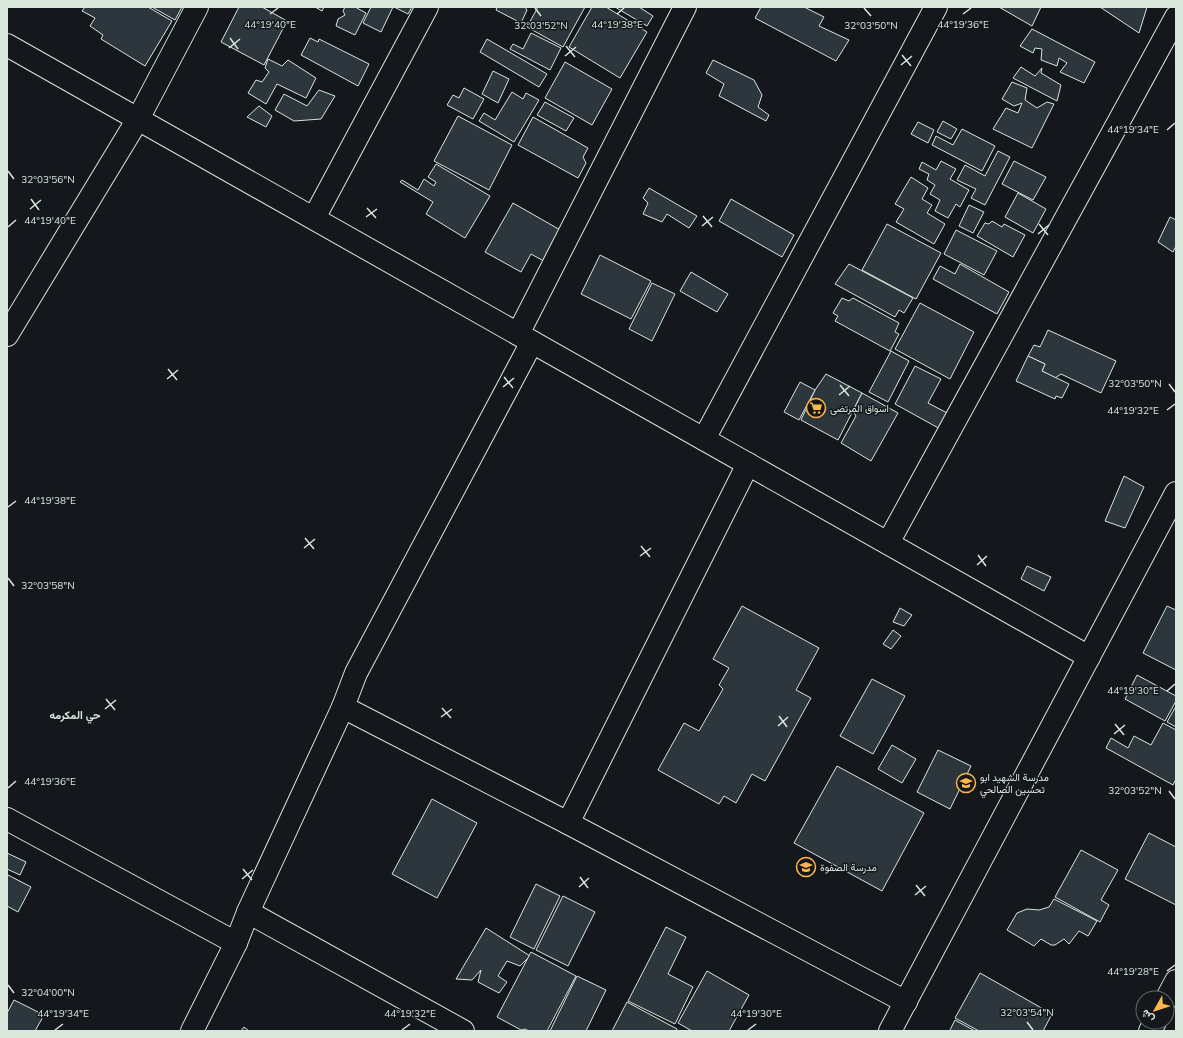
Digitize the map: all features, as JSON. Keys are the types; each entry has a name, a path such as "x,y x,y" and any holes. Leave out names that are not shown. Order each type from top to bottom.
{"street":[{"path":"7,335 138,119 197,7"},
{"path":"314,218 427,7"},
{"path":"192,1031 236,943 248,912 343,707 356,673 525,338 685,7"},
{"path":"704,439 936,7"},
{"path":"888,543 1176,17"},
{"path":"7,45 1089,657"},
{"path":"568,823 748,464"},
{"path":"890,1031 1176,493"},
{"path":"343,707 568,823 906,1002"},
{"path":"7,820 236,943"},
{"path":"248,912 463,1031"},
{"path":"1171,990 1176,981"}],"building":[{"path":"85,7 148,7 172,21 145,66 101,39 103,35 90,26 95,18 82,11"},
{"path":"152,7 182,7 175,20"},
{"path":"239,7 262,7 287,21 264,65 221,42"},
{"path":"315,7 324,7 322,11"},
{"path":"345,7 355,7 366,13 355,35 336,26 338,19 345,15 343,11"},
{"path":"371,7 393,7 381,32 363,23"},
{"path":"394,7 412,7 408,14"},
{"path":"497,7 525,7 527,10 521,23 496,10"},
{"path":"538,7 585,7 563,47 527,27"},
{"path":"592,7 606,7 647,32 620,78 569,47"},
{"path":"615,7 639,7 653,16 647,26"},
{"path":"761,7 804,7 824,17 819,26 849,40 836,61 755,18"},
{"path":"999,7 1041,7 1032,26"},
{"path":"1100,7 1147,7 1139,33"},
{"path":"1032,29 1095,62 1084,83 1060,72 1067,63 1059,58 1057,66 1041,60 1042,49 1035,48 1033,53 1020,46"},
{"path":"531,33 561,48 550,70 510,49 513,44 523,49"},
{"path":"310,38 318,42 319,39 369,64 358,86 301,55"},
{"path":"487,39 547,74 539,87 480,52"},
{"path":"268,59 282,66 288,60 316,78 306,98 277,84 266,104 248,93 256,80 262,82 269,72 265,68"},
{"path":"713,60 754,80 762,95 758,107 769,115 766,121 719,96 724,84 706,73"},
{"path":"565,62 612,89 592,125 545,98"},
{"path":"1021,67 1035,76 1042,68 1041,73 1061,85 1057,101 1013,78"},
{"path":"493,71 509,79 498,103 482,94"},
{"path":"1012,82 1027,88 1025,100 1037,108 1047,102 1054,104 1032,148 993,129 1006,108 1018,113 1022,103 1014,106 1002,99"},
{"path":"464,88 484,99 473,119 447,105 453,95 459,98"},
{"path":"319,90 335,96 321,119 294,121 275,110 284,94 307,106"},
{"path":"512,92 523,99 526,93 539,100 514,142 479,121 484,113 495,120"},
{"path":"545,102 574,118 566,131 537,115"},
{"path":"259,106 272,116 266,127 247,117"},
{"path":"458,116 512,145 489,190 434,161"},
{"path":"533,117 588,148 583,157 586,163 578,178 518,145"},
{"path":"943,121 957,129 951,139 937,132"},
{"path":"918,122 934,130 928,143 911,134"},
{"path":"962,129 995,146 982,171 932,145 936,136 953,145"},
{"path":"998,151 1010,157 985,205 971,198 976,189 957,180 965,165 985,176"},
{"path":"941,161 956,169 950,179 969,190 960,207 956,204 948,218 935,211 940,200 930,194 935,185 927,180 929,174 919,169 922,162 936,170"},
{"path":"1014,161 1046,177 1033,200 1002,184"},
{"path":"436,164 490,196 465,238 426,214 433,202 400,182 402,180 418,190 424,179 434,186 436,182 428,177"},
{"path":"911,177 928,188 922,199 932,205 927,213 945,224 934,244 896,222 904,209 895,204"},
{"path":"649,188 697,216 689,228 667,214 662,222 643,214 648,203 643,198"},
{"path":"1018,193 1046,209 1033,233 1005,217"},
{"path":"731,199 794,235 782,257 719,221"},
{"path":"513,203 569,235 551,265 531,254 521,272 485,252"},
{"path":"969,205 984,212 973,233 959,226"},
{"path":"1170,217 1176,220 1176,246 1173,252 1158,242"},
{"path":"992,221 1002,227 1004,224 1025,235 1013,257 977,236 985,223 989,224"},
{"path":"887,224 941,253 916,299 862,270"},
{"path":"956,230 997,251 984,275 944,254"},
{"path":"600,255 651,281 631,319 581,294"},
{"path":"849,264 913,298 904,313 899,310 895,317 835,284"},
{"path":"960,264 1009,292 997,314 933,279 940,266 955,274"},
{"path":"691,272 728,294 717,312 680,291"},
{"path":"652,283 675,294 652,341 629,329"},
{"path":"842,298 849,301 853,298 899,323 895,332 899,334 890,351 835,321 838,316 833,313"},
{"path":"920,303 974,332 950,379 895,349"},
{"path":"1048,330 1116,361 1101,393 1061,374 1055,378 1042,371 1045,364 1028,356 1034,345 1040,347"},
{"path":"891,351 909,361 888,402 869,392"},
{"path":"1028,356 1045,364 1042,371 1069,384 1062,398 1056,396 1055,399 1016,381"},
{"path":"915,366 941,379 928,403 951,415 942,430 895,404"},
{"path":"826,374 862,393 838,440 801,420 815,390"},
{"path":"800,382 815,390 799,420 784,412"},
{"path":"862,393 898,413 871,461 841,443 856,416 853,411"},
{"path":"1124,476 1144,487 1125,528 1105,521"},
{"path":"1027,566 1051,577 1044,591 1021,579"},
{"path":"742,606 819,648 796,690 811,698 765,781 752,774 736,803 724,796 719,804 658,770 684,723 699,731 723,689 719,685 729,668 713,659"},
{"path":"1167,606 1176,610 1176,670 1143,653"},
{"path":"900,608 912,615 904,626 893,622"},
{"path":"893,630 901,636 891,649 883,644"},
{"path":"1137,675 1176,696 1176,701 1165,721 1125,699"},
{"path":"872,679 905,696 873,754 840,736"},
{"path":"1176,706 1176,727 1167,722"},
{"path":"1163,723 1176,730 1176,779 1173,785 1106,748 1111,738 1128,748 1134,736 1151,745"},
{"path":"892,745 916,759 902,783 878,769"},
{"path":"938,750 971,766 950,809 917,792"},
{"path":"837,766 924,813 882,891 794,843"},
{"path":"432,799 477,823 437,898 392,874"},
{"path":"1149,833 1176,847 1176,905 1125,879"},
{"path":"1081,850 1118,870 1101,900 1109,905 1100,922 1055,897"},
{"path":"7,853 26,862 20,875 7,869"},
{"path":"8,875 31,887 18,912 7,906"},
{"path":"536,884 560,896 534,949 510,937"},
{"path":"563,896 595,912 568,966 536,950"},
{"path":"1054,899 1097,921 1088,936 1079,931 1069,944 1064,939 1055,945 1051,945 1041,939 1034,946 1007,930 1017,913 1027,909 1039,910 1049,907"},
{"path":"666,927 686,937 668,974 693,987 675,1024 628,1001"},
{"path":"486,928 530,956 520,966 507,961 498,976 507,982 499,993 478,982 481,970 472,980 456,979"},
{"path":"531,952 576,976 547,1031 521,1030 497,1017"},
{"path":"707,971 749,995 729,1031 692,1031 678,1023"},
{"path":"980,973 1052,1014 1043,1031 979,1031 955,1018"},
{"path":"577,976 606,990 586,1031 550,1031"},
{"path":"14,1000 44,1015 35,1031 7,1031 7,1013"},
{"path":"627,1002 677,1029 676,1031 612,1031"},
{"path":"955,1020 975,1031 951,1031 950,1030"},
{"path":"244,1027 249,1031 241,1031"}],"place":[{"name":"اسواق المرتضى","path":"816,408"},
{"name":"مدرسة الشهيد ابو تحسين الصالحي","path":"966,783"},
{"name":"مدرسة الصفوة","path":"806,867"}],"district":[{"name":"حي المكرمه","path":"75,715"}]}
